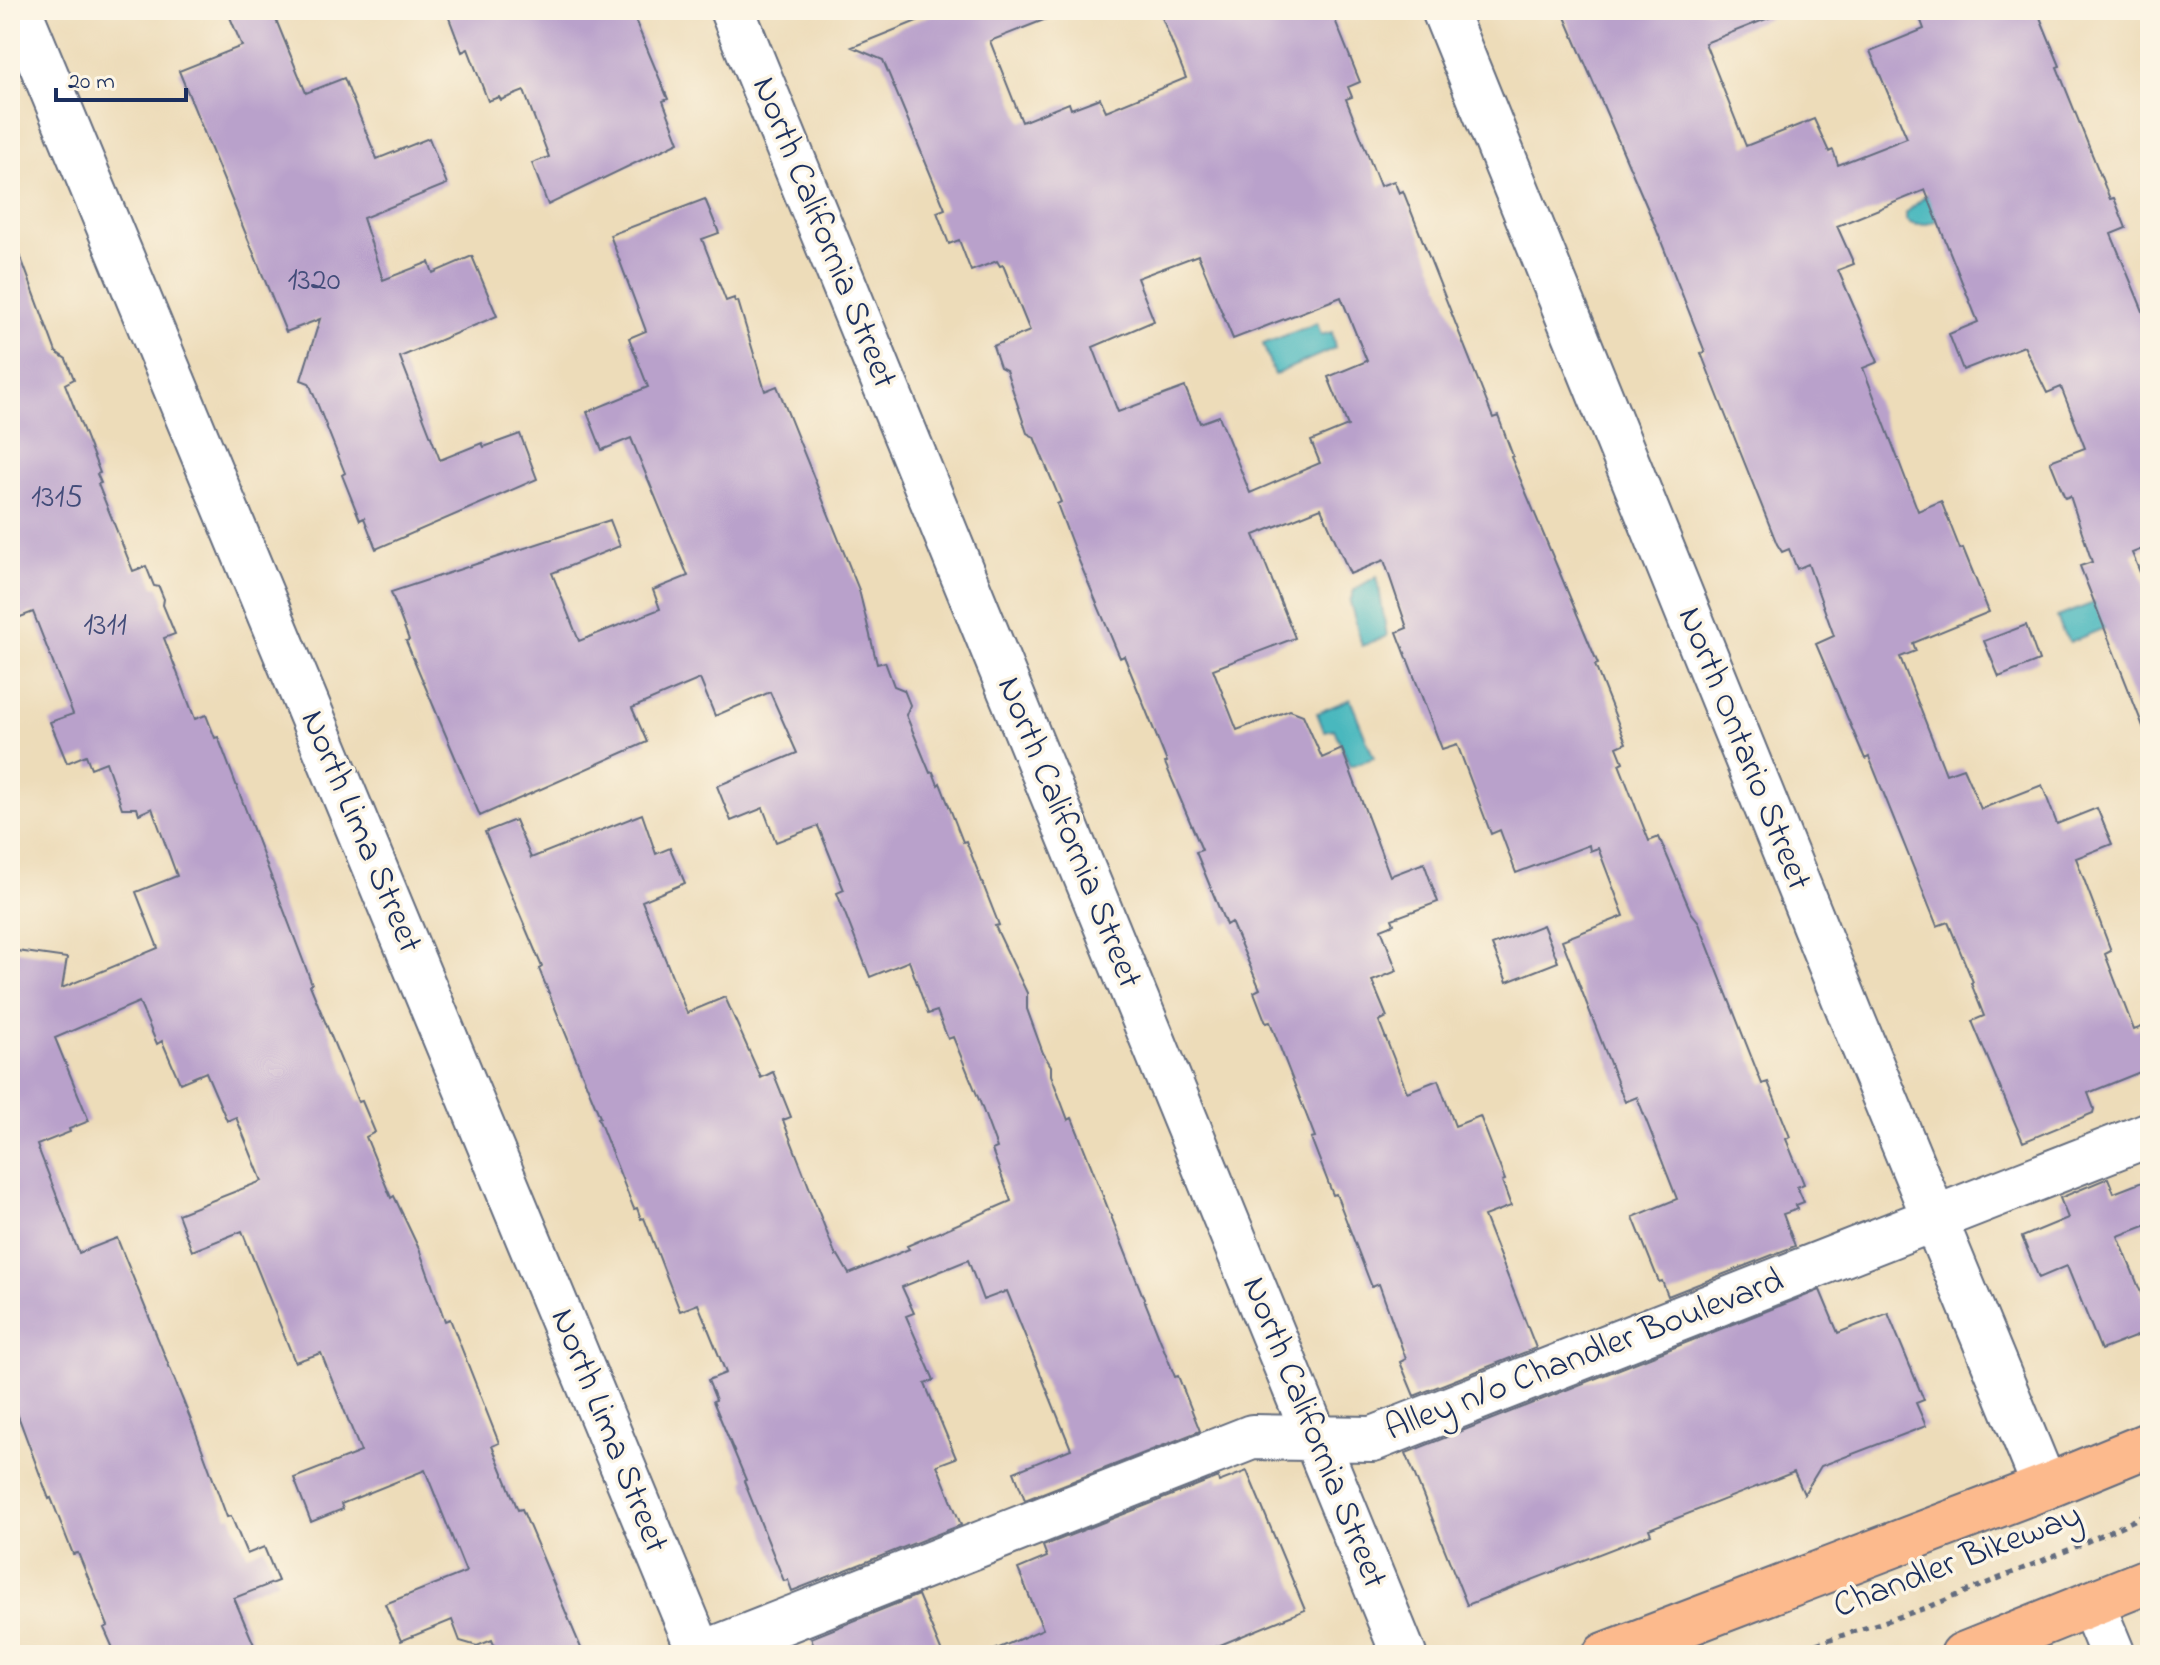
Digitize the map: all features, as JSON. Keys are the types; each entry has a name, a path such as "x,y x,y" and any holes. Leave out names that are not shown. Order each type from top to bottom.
{"main road":[{"path":"1605,1655 2150,1444"},
{"path":"1963,1655 2150,1580"}],"street":[{"name":"North Lima Street","path":"19,10 700,1655"},
{"name":"North California Street","path":"732,10 1404,1655"},
{"name":"North Ontario Street","path":"1444,10 2045,1487"},
{"name":"Alley n/o Chandler Boulevard","path":"700,1655 1252,1437 1373,1439 2150,1134"},
{"path":"2092,1604 2113,1655"}],"path":[{"name":"Chandler Bikeway","path":"1782,1655 1926,1608 2150,1513"}],"water":[{"path":"1939,184 1958,210 1924,224 1912,224 1906,220 1906,213"},
{"path":"1317,323 1321,335 1332,332 1335,348 1274,375 1263,344"},
{"path":"1377,576 1387,636 1362,646 1350,602 1354,590"},
{"path":"2117,594 2129,618 2070,642 2057,617"},
{"path":"1350,699 1374,758 1350,766 1334,729 1324,731 1317,713"}],"building":[{"path":"227,10 272,10 306,93 344,78 377,159 429,138 447,184 363,218 383,280 429,262 433,273 472,256 497,316 400,357 440,460 482,443 484,447 520,434 537,479 376,549 364,518 360,520 309,383 301,380 320,319 286,332 179,71 242,46"},
{"path":"446,10 631,10 668,99 663,101 679,142 548,205 532,163 549,157 524,91 501,100 499,97 488,101 468,49 462,52"},
{"path":"944,10 1064,10 990,41 1022,122 1069,103 1071,109 1100,98 1106,111 1186,78 1159,10 1331,10 1360,82 1348,87 1352,97 1346,99 1380,186 1394,181 1399,193 1403,191 1493,418 1498,416 1511,457 1598,664 1595,665 1626,743 1617,747 1623,762 1619,764 1649,841 1659,837 1691,912 1698,921 1762,1084 1768,1082 1790,1137 1786,1139 1804,1184 1797,1187 1804,1202 1796,1205 1798,1209 1783,1214 1795,1246 1668,1296 1662,1281 1659,1282 1633,1217 1677,1199 1637,1097 1625,1102 1562,940 1624,916 1598,848 1590,851 1589,845 1516,873 1500,830 1491,834 1457,744 1442,749 1397,632 1407,628 1384,560 1350,574 1321,508 1254,535 1295,638 1213,669 1237,730 1290,710 1303,715 1322,758 1342,749 1390,876 1424,863 1438,902 1392,919 1394,924 1381,929 1397,971 1372,981 1387,1017 1379,1021 1407,1092 1438,1080 1455,1126 1480,1116 1505,1180 1502,1181 1511,1206 1484,1216 1536,1348 1414,1396 1400,1362 1406,1359 1379,1284 1372,1287 1336,1194 1333,1195 1311,1138 1315,1137 1270,1022 1266,1023 1254,992 1260,989 1231,922 1226,925 1196,852 1202,850 1167,762 1124,656 1120,658 1076,554 1057,504 1061,502 1034,437 1027,433 1006,370 1000,367 993,346 1030,331 1003,265 1000,266 997,261 971,271 959,240 949,244 937,212 945,209 883,60 852,47","holes":["1198,255 1233,339 1341,297 1367,361 1328,377 1348,426 1311,441 1320,463 1250,493 1219,416 1200,423 1185,387 1118,412 1093,347 1154,321 1137,278"]},
{"path":"1562,10 1783,10 1705,43 1746,146 1814,119 1829,152 1833,150 1838,165 1907,138 1870,51 1924,29 1917,10 2037,10 2110,199 2114,198 2126,228 2111,234 2150,328 2150,546 2132,553 2150,596 2150,738 2080,566 2092,562 2070,496 2065,498 2050,461 2085,448 2061,387 2047,393 2024,346 1963,370 1949,334 1978,322 1925,190 1837,226 1854,264 1838,270 1878,362 1863,368 1918,511 1941,501 1989,612 1913,643 1916,651 1900,657 1946,774 1963,768 1981,809 2042,785 2057,824 2097,808 2112,844 2076,858 2111,951 2105,954 2134,1030 2150,1024 2150,1068 2088,1093 2093,1113 2023,1142 1972,1021 1984,1016 1973,982 1948,922 1937,926 1869,757 1865,759 1816,644 1834,636 1808,564 1797,569 1789,549 1782,552 1777,544 1701,353 1705,352 1653,221"},
{"path":"705,199 719,233 702,239 726,301 734,298 735,302 738,301 765,391 777,386 859,590 877,664 885,662 894,686 904,690 910,705 906,715 930,773 933,772 938,785 940,783 963,842 966,841 999,925 995,926 1027,993 1027,1009 1051,1066 1051,1075 1068,1120 1072,1118 1175,1377 1178,1376 1200,1431 1025,1500 1014,1472 1071,1449 1007,1291 983,1300 968,1260 902,1287 914,1313 906,1316 934,1380 925,1384 956,1458 937,1465 961,1525 792,1591 788,1580 784,1581 713,1401 716,1400 708,1380 726,1373 698,1304 680,1311 644,1218 641,1219 637,1208 634,1209 539,969 542,967 485,832 515,820 531,858 642,814 656,854 670,848 685,883 642,901 687,1013 725,997 761,1078 773,1072 791,1117 783,1120 836,1256 849,1274 1011,1201 992,1150 997,1148 980,1102 953,1037 948,1039 937,1011 928,1014 909,961 870,977 837,893 844,890 818,826 776,842 763,808 731,821 717,786 797,753 770,692 715,716 700,679 632,708 647,742 480,816 406,641 409,640 391,592 610,520 620,546 552,573 579,641 660,609 653,590 688,576 631,438 602,450 587,412 648,387 629,338 646,331 610,235"},
{"path":"14,239 56,352 66,359 74,379 65,384 100,473 97,474 101,483 98,484 133,571 146,566 154,586 159,587 164,599 163,605 175,634 164,638 195,719 206,715 215,738 218,737 310,985 358,1102 362,1101 375,1132 366,1137 391,1198 394,1196 419,1249 445,1321 450,1319 499,1443 492,1446 584,1655 479,1655 495,1647 492,1640 477,1646 460,1641 452,1620 401,1641 385,1604 466,1572 425,1470 341,1504 343,1509 311,1522 294,1478 361,1452 321,1353 295,1362 242,1231 192,1251 178,1214 262,1181 236,1117 227,1121 206,1072 180,1083 162,1041 157,1044 139,1002 55,1038 89,1121 37,1145 79,1253 117,1238 227,1517 231,1516 247,1554 264,1547 278,1581 234,1598 255,1647 235,1655 116,1655 104,1628 108,1626 78,1553 73,1554 49,1499 10,1394 10,950 67,958 62,988 158,948 136,892 177,876 152,808 139,814 137,808 122,808 106,762 91,768 86,755 67,763 50,722 73,714 33,612 10,621 10,240"},
{"path":"2026,625 2039,661 1999,677 1984,641"},
{"path":"1543,925 1558,962 1507,982 1492,945"},
{"path":"2108,1178 2114,1193 2150,1179 2150,1224 2118,1236 2150,1315 2150,1331 2101,1350 2067,1266 2039,1278 2022,1237 2068,1218 2060,1198"},
{"path":"1820,1290 1838,1333 1888,1313 1924,1400 1916,1403 1926,1426 1821,1466 1804,1494 1794,1472 1649,1529 1651,1534 1467,1605 1406,1453"},
{"path":"1247,1471 1305,1610 1196,1655 983,1655 1043,1629 1018,1569 1047,1557 1043,1546 1218,1477 1219,1482"},
{"path":"918,1595 943,1655 818,1655 811,1638"}]}
